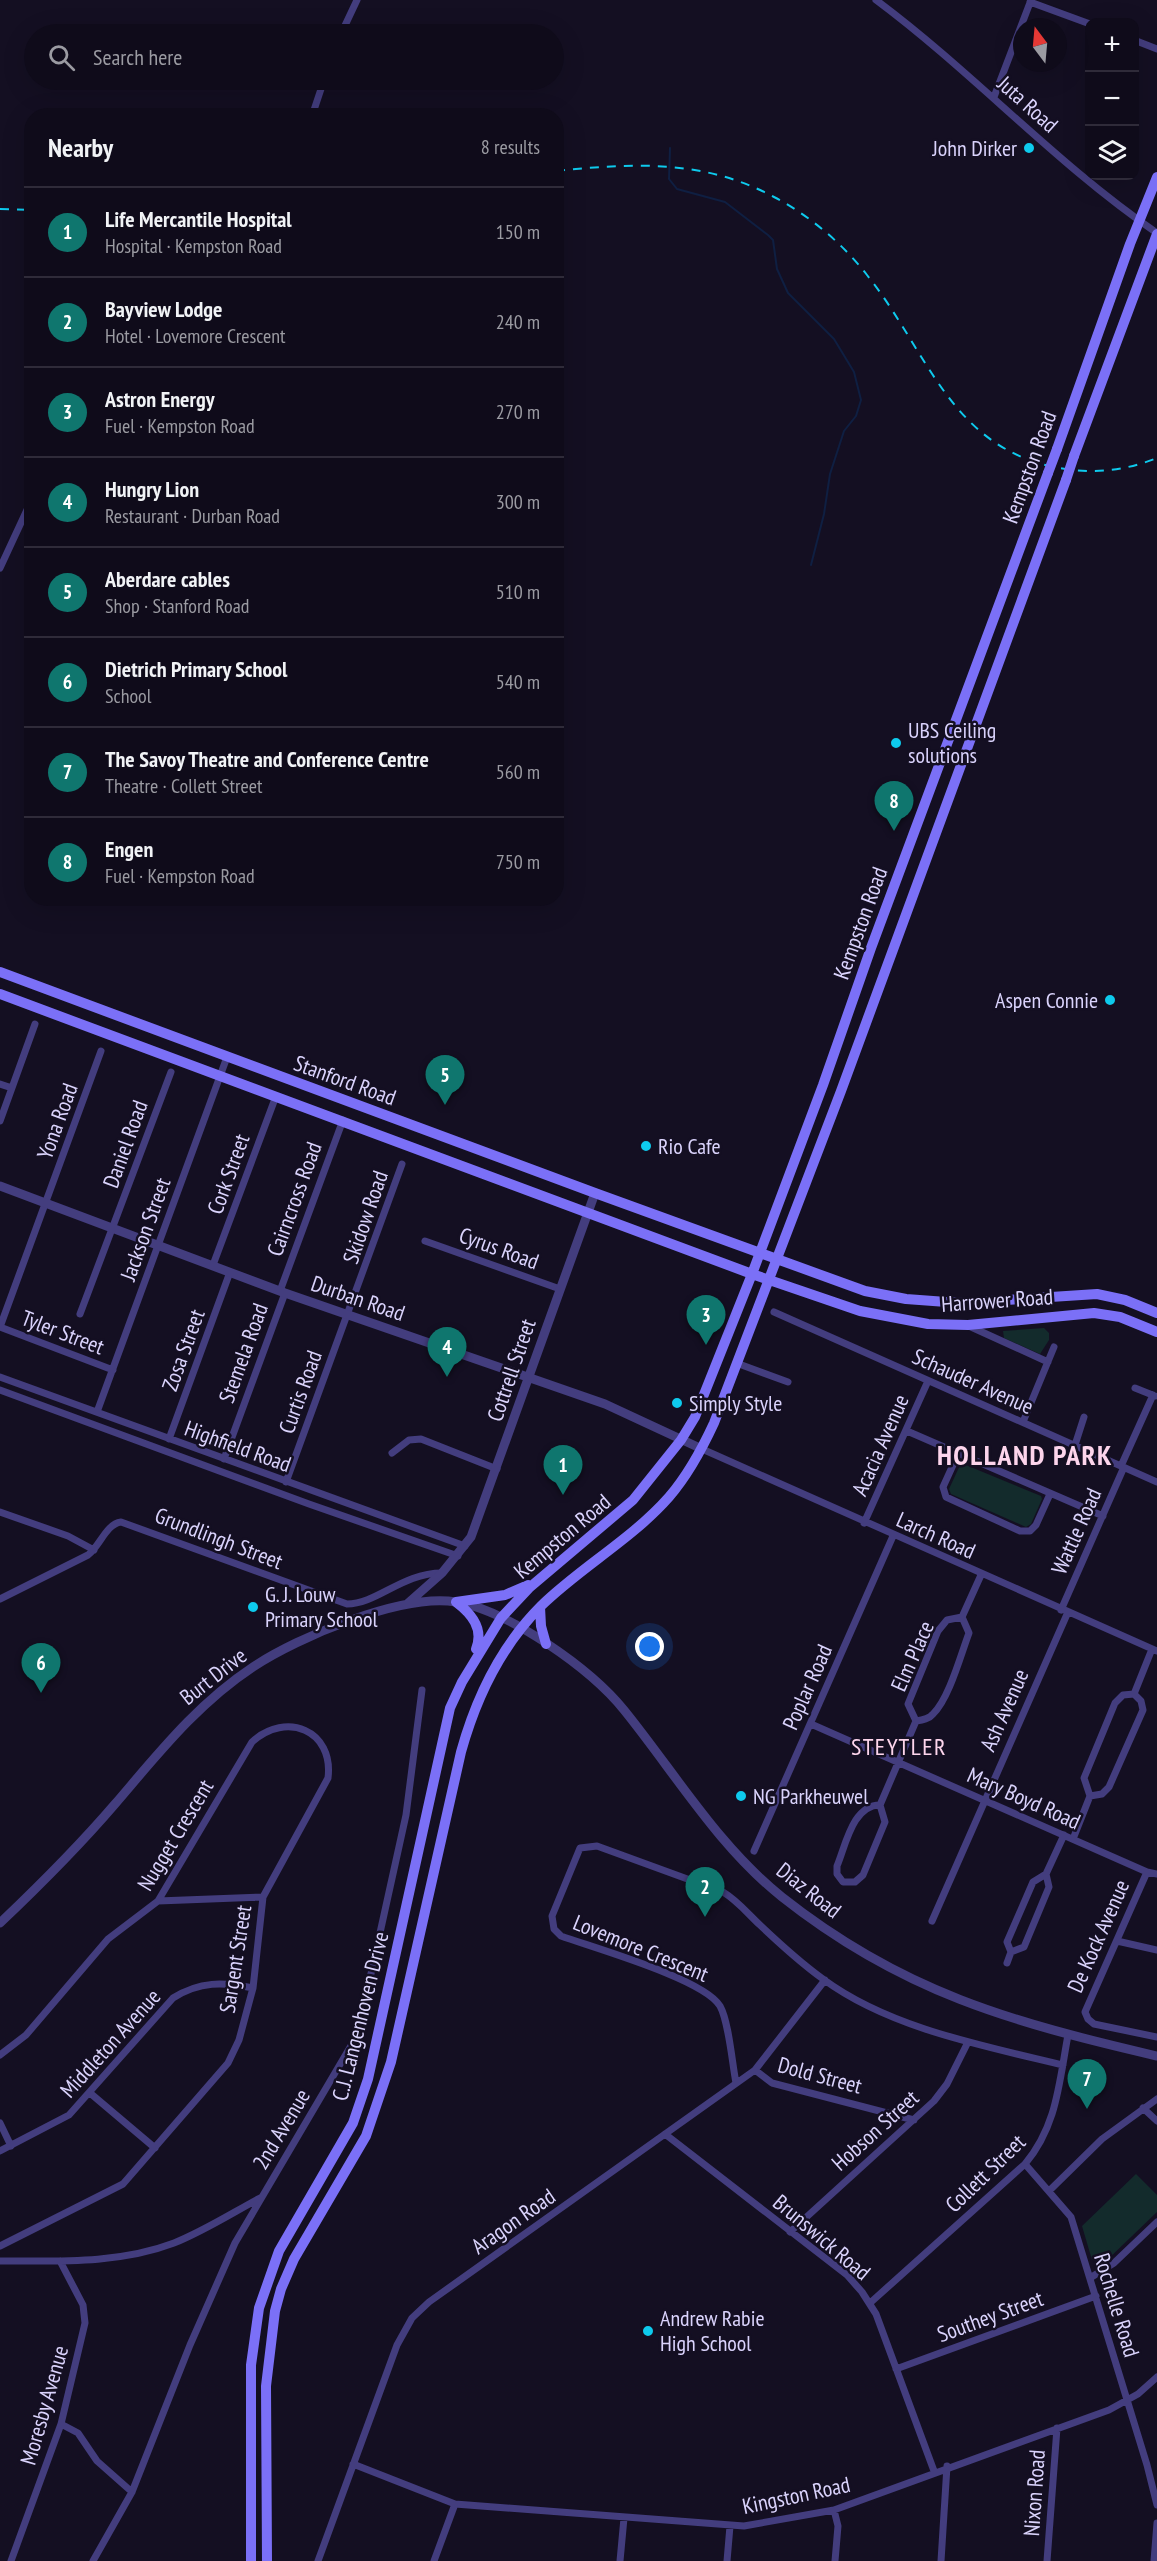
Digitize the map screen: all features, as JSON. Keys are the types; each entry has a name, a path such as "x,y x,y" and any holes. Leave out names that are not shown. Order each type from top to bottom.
{"main road":[{"name":"Kempston Road","path":"501,1618 546,1574 625,1509 656,1474 681,1440 711,1381 1157,177"},
{"name":"Kempston Road","path":"521,1629 540,1607 648,1517 681,1481 702,1449 739,1364 771,1280 1157,233"},
{"name":"Stanford Road","path":"0,972 778,1260"},
{"name":"Stanford Road","path":"0,994 771,1280"},
{"name":"Harrower Road","path":"778,1260 866,1291 906,1299 960,1303 1097,1294 1125,1300 1157,1313"},
{"name":"Harrower Road","path":"771,1280 831,1302 902,1320 968,1325 1094,1313 1120,1317 1157,1332"},
{"path":"763,1300 776,1291 819,1304 831,1302"},
{"path":"456,1602 505,1595 546,1574"},
{"path":"456,1602 474,1620 479,1636 462,1682"},
{"path":"540,1607 541,1626 546,1644"},
{"name":"C.J. Langenhoven Drive","path":"251,2561 251,2365 259,2308 279,2251 352,2123 360,2104 419,1853 443,1733 462,1682 501,1618"},
{"name":"C.J. Langenhoven Drive","path":"267,2561 266,2386 272,2328 281,2289 300,2248 349,2167 376,2112 391,2062 466,1733 488,1680 521,1629"}],"street":[{"path":"346,24 357,0"},
{"name":"Juta Road","path":"876,0 885,3 994,97 1080,176 1157,233"},
{"path":"994,97 1030,1 1085,22"},
{"path":"1139,42 1157,49"},
{"path":"315,108 321,90"},
{"path":"0,568 24,512"},
{"path":"0,1121 35,1024"},
{"name":"Yona Road","path":"0,1327 101,1051"},
{"name":"Jackson Street","path":"97,1412 227,1057"},
{"name":"Daniel Road","path":"80,1314 171,1072"},
{"path":"0,1084 12,1088"},
{"name":"Cork Street","path":"213,1264 276,1096"},
{"name":"Cairncross Road","path":"282,1292 343,1120"},
{"name":"Skidow Road","path":"349,1315 402,1164"},
{"name":"Durban Road","path":"0,1186 112,1229 213,1264 282,1292 605,1404 702,1449"},
{"name":"Cottrell Street","path":"405,1606 442,1573 465,1546 497,1469 595,1193"},
{"name":"Cyrus Road","path":"425,1240 560,1289"},
{"name":"Zosa Street","path":"169,1440 230,1272"},
{"name":"Stemela Road","path":"224,1459 282,1292"},
{"name":"Schauder Avenue","path":"774,1312 1157,1482"},
{"name":"Curtis Road","path":"286,1482 349,1315"},
{"path":"968,1325 1048,1362"},
{"name":"Tyler Street","path":"0,1327 113,1370"},
{"path":"1023,1422 1054,1347"},
{"path":"739,1364 788,1382"},
{"name":"Highfield Road","path":"0,1377 465,1546"},
{"name":"Acacia Avenue","path":"864,1523 928,1381"},
{"path":"1135,1388 1155,1396"},
{"name":"Highfield Road","path":"0,1390 309,1504 458,1556"},
{"name":"Wattle Road","path":"1064,1611 1122,1467 1155,1396"},
{"path":"1075,1445 1084,1417"},
{"path":"907,1431 1103,1516"},
{"path":"392,1453 409,1440 421,1439 497,1469"},
{"name":"Larch Road","path":"702,1449 893,1536 1154,1650"},
{"path":"958,1454 943,1487 946,1497 1020,1531 1030,1531 1036,1525 1050,1494"},
{"path":"0,1512 68,1536 94,1550"},
{"name":"Grundlingh Street","path":"0,1599 94,1550 113,1525 121,1522 347,1604 366,1600 403,1580 442,1573"},
{"name":"Poplar Road","path":"754,1851 893,1536"},
{"name":"Elm Place","path":"916,1721 936,1712 945,1693 969,1633 962,1617 981,1575"},
{"name":"Burt Drive","path":"0,1923 76,1848 175,1732 232,1681 276,1653 311,1636 405,1606 440,1600 480,1608 521,1629"},
{"name":"Ash Avenue","path":"932,1921 1064,1611"},
{"name":"Elm Place","path":"880,1805 916,1721 909,1704 938,1631 947,1620 962,1617"},
{"name":"Diaz Road","path":"521,1629 572,1660 603,1686 730,1845 779,1894 864,1954 931,1988 988,2012 1068,2035 1157,2056"},
{"path":"1134,1694 1154,1650"},
{"name":"2nd Avenue","path":"93,2561 132,2492 190,2346 235,2243 349,2050 359,2028 406,1815 422,1690"},
{"path":"1090,1796 1102,1794 1109,1787 1143,1710 1141,1701 1134,1694"},
{"path":"1073,1839 1090,1796 1084,1784 1086,1770 1115,1703 1123,1695 1134,1694"},
{"name":"Mary Boyd Road","path":"811,1724 1147,1872 1157,1874"},
{"name":"Nugget Crescent","path":"0,2055 26,2035 108,1939 158,1901 252,1742 263,1732 279,1726 293,1726 305,1730"},
{"name":"Sargent Street","path":"0,2246 119,2188 232,2058 253,1988 263,1897 328,1778 326,1751 314,1736 305,1730"},
{"path":"880,1805 885,1822 863,1875 855,1882 841,1886 837,1866 859,1814 868,1806 880,1805"},
{"path":"1007,1963 1011,1952 1007,1942 1033,1882 1046,1874 1064,1835"},
{"name":"Lovemore Crescent","path":"736,2083 723,2012 710,1994 685,1981 561,1936 554,1929 552,1916 577,1851 583,1846 597,1846 723,1893 736,1900 759,1925 825,1980"},
{"name":"De Kock Avenue","path":"1147,1872 1086,2004 1085,2015 1094,2024 1157,2037"},
{"path":"1011,1952 1024,1947 1049,1887 1046,1874"},
{"path":"158,1901 263,1897"},
{"path":"1117,1941 1157,1950"},
{"path":"825,1980 896,2017 968,2042 1063,2065"},
{"name":"Aragon Road","path":"318,2561 397,2345 406,2326 417,2312 755,2070 825,1980"},
{"name":"Middleton Avenue","path":"0,2151 69,2115 173,1998 195,1986 212,1983 253,1988"},
{"name":"Collett Street","path":"870,2303 1025,2164 1047,2131 1068,2035"},
{"name":"Hobson Street","path":"790,2232 941,2093 968,2042"},
{"name":"Dold Street","path":"755,2070 772,2083 914,2120"},
{"path":"90,2093 155,2148"},
{"path":"1049,2191 1102,2139 1157,2099"},
{"path":"1143,2108 1157,2121"},
{"path":"0,2123 11,2146"},
{"name":"Brunswick Road","path":"665,2134 847,2276 870,2303 934,2471"},
{"name":"Rochelle Road","path":"1025,2164 1071,2217 1128,2401 1157,2505"},
{"path":"0,2261 60,2261 115,2257 172,2244 200,2232 261,2198"},
{"path":"1090,2278 1114,2263 1157,2222"},
{"name":"Moresby Avenue","path":"10,2561 61,2424 83,2332 85,2315 80,2298 60,2261"},
{"name":"Southey Street","path":"896,2369 1096,2296"},
{"name":"Kingston Road","path":"353,2464 455,2504 730,2526 757,2524 834,2510 947,2466 1128,2401 1157,2377"},
{"path":"61,2424 78,2433 97,2461 132,2492"},
{"name":"Nixon Road","path":"1047,2561 1057,2428"},
{"path":"941,2561 947,2466"},
{"path":"434,2561 455,2504"},
{"path":"834,2510 838,2526 835,2561"},
{"path":"620,2561 624,2518"},
{"path":"1154,2561 1157,2523"},
{"path":"728,2561 730,2526"}],"green space":[{"path":"1044,1328 1049,1333 1049,1340 1040,1354 1004,1338 1003,1331"},
{"path":"961,1463 1041,1496 1042,1499 1031,1524 1026,1527 951,1494 949,1489"},
{"path":"1136,2174 1157,2195 1157,2212 1105,2262 1092,2260 1082,2226"}],"waterway":[{"path":"670,148 669,179 677,189 725,202 773,240 777,269 788,293 834,339 854,372 861,400 856,416 844,431 830,474 824,514 811,565"}],"railway":[{"path":"564,170 612,166 694,170 748,185 774,197 813,222 857,263 888,304 945,392 966,418 992,440 1022,457 1072,470 1109,470 1133,466 1157,458"},
{"path":"0,209 24,210"}],"place":[{"name":"John Dirker","path":"1029,148"},
{"name":"UBS Ceiling solutions","path":"896,743"},
{"name":"Engen","path":"894,831"},
{"name":"Aspen Connie","path":"1110,1000"},
{"name":"Aberdare cables","path":"445,1105"},
{"name":"Rio Cafe","path":"646,1146"},
{"name":"Astron Energy","path":"706,1345"},
{"name":"Hungry Lion","path":"447,1377"},
{"name":"Simply Style","path":"677,1403"},
{"name":"Life Mercantile Hospital","path":"563,1495"},
{"name":"G. J. Louw Primary School","path":"253,1607"},
{"name":"Dietrich Primary School","path":"41,1693"},
{"name":"NG Parkheuwel","path":"741,1796"},
{"name":"Bayview Lodge","path":"705,1917"},
{"name":"The Savoy Theatre and Conference Centre","path":"1087,2109"},
{"name":"Andrew Rabie High School","path":"648,2331"}],"district":[{"name":"HOLLAND PARK","path":"1025,1455"},
{"name":"STEYTLER","path":"899,1747"}]}
